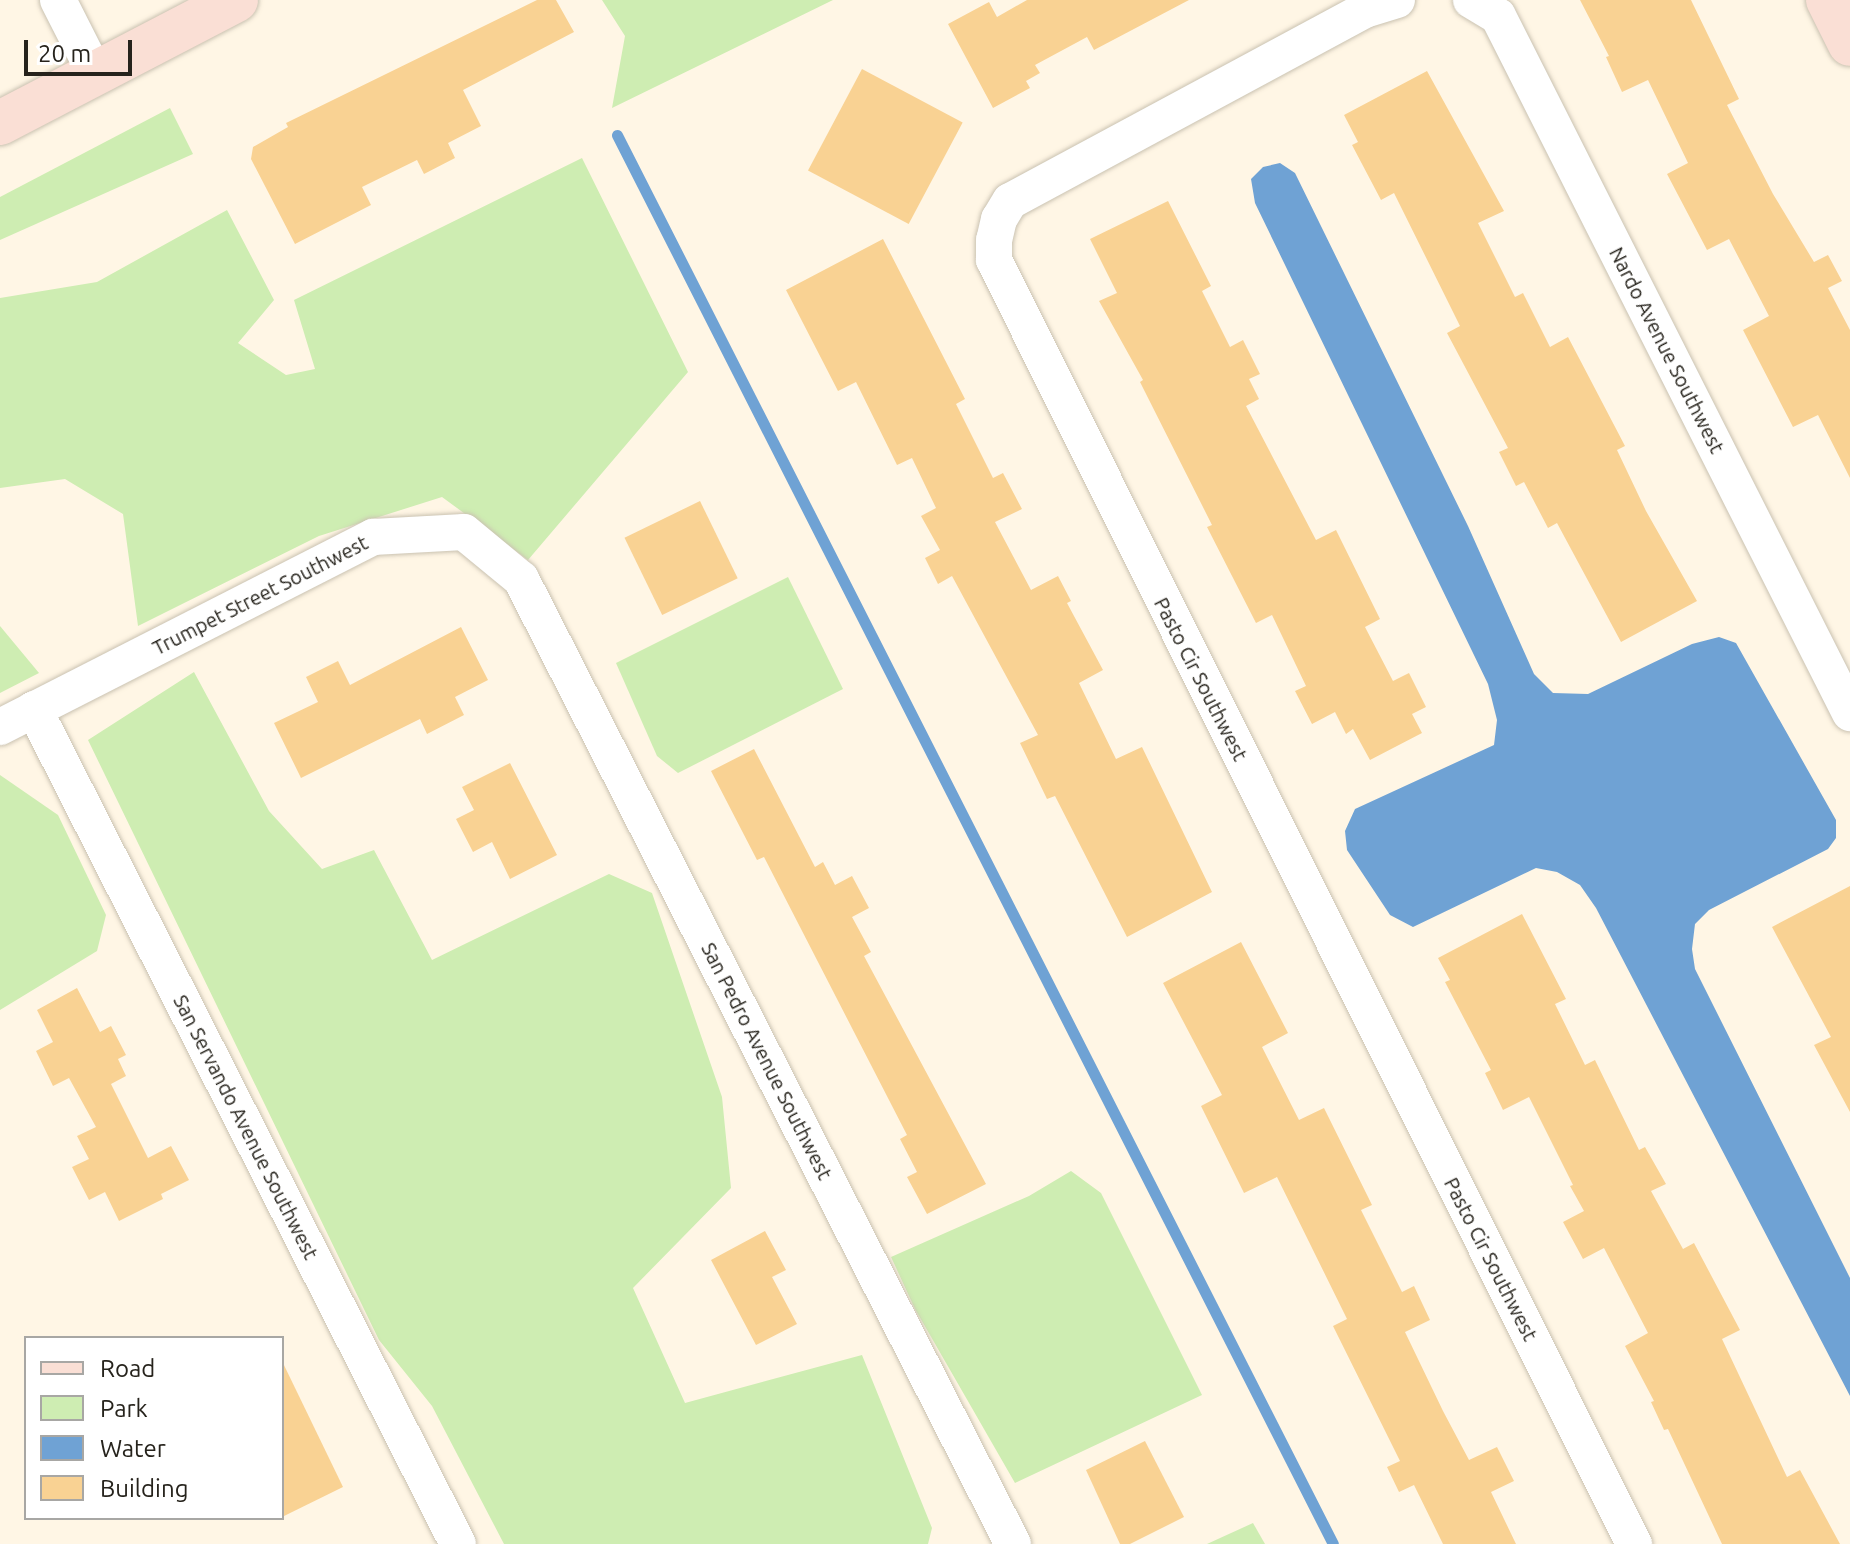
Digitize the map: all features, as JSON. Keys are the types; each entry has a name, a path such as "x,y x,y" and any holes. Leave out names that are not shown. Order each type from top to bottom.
{"street":[{"path":"58,0 95,73"},
{"path":"0,123 236,0"},
{"name":"Pasto Cir Southwest","path":"1397,0 1365,10 1010,201 996,229 994,260 1634,1544"},
{"name":"Nardo Avenue Southwest","path":"1471,0 1498,16 1840,668 1850,713"},
{"path":"1828,0 1850,44"},
{"name":"Trumpet Street Southwest","path":"0,727 373,537 464,532 521,579"},
{"name":"San Pedro Avenue Southwest","path":"521,579 1013,1544"},
{"name":"San Servando Avenue Southwest","path":"34,709 458,1544"}],"green space":[{"path":"602,0 833,0 612,108 625,36"},
{"path":"170,108 193,154 0,240 0,197"},
{"path":"582,158 688,372 528,560 442,497 319,536 138,626 123,514 65,479 0,488 0,298 97,282 227,210 274,300 238,343 286,375 315,369 294,300"},
{"path":"788,577 843,689 678,773 657,756 616,663"},
{"path":"0,626 39,673 0,693"},
{"path":"194,672 269,811 322,869 374,850 432,960 609,874 652,893 722,1097 731,1188 633,1288 685,1403 862,1355 932,1528 928,1544 504,1544 432,1406 379,1340 88,740"},
{"path":"0,775 58,815 106,915 97,951 0,1010"},
{"path":"1071,1171 1101,1193 1202,1395 1015,1483 915,1309 891,1257 1029,1196"},
{"path":"1253,1523 1265,1544 1207,1544"}],"water":[{"path":"1280,163 1295,173 1468,526 1534,674 1553,693 1588,694 1692,644 1719,637 1736,643 1836,820 1836,838 1828,849 1709,910 1695,924 1692,949 1695,969 1850,1278 1850,1396 1596,908 1580,885 1557,872 1536,868 1413,927 1390,915 1347,850 1345,831 1355,809 1494,745 1497,720 1488,684 1255,203 1251,179 1263,167"}],"building":[{"path":"537,0 556,0 574,32 463,90 481,126 448,143 455,158 424,174 417,160 362,187 371,205 295,244 251,159 253,147 288,127 286,123"},
{"path":"1027,0 1189,0 1094,50 1087,37 1035,65 1040,73 1026,81 1030,88 993,108 948,24 989,2 997,17"},
{"path":"1580,0 1691,0 1739,99 1727,105 1773,194 1814,262 1828,255 1842,281 1828,288 1850,330 1850,478 1818,415 1793,427 1743,330 1769,316 1729,239 1707,250 1667,174 1688,163 1648,80 1622,92 1606,57 1609,56"},
{"path":"862,69 963,123 909,224 808,171"},
{"path":"1427,71 1504,211 1478,223 1515,297 1523,293 1550,347 1568,337 1625,446 1617,450 1646,511 1697,601 1621,642 1557,523 1548,528 1524,482 1516,486 1499,452 1508,448 1447,333 1460,326 1394,193 1381,200 1352,145 1358,142 1344,115"},
{"path":"1168,201 1211,286 1202,291 1230,347 1243,340 1260,374 1249,379 1259,399 1246,406 1316,540 1336,530 1380,619 1365,627 1393,681 1409,673 1426,707 1412,714 1422,733 1370,760 1353,729 1346,734 1335,712 1312,724 1295,691 1306,686 1272,615 1256,623 1207,527 1212,525 1140,382 1143,380 1099,301 1117,293 1090,239"},
{"path":"883,239 965,399 956,404 993,478 1003,473 1022,509 995,522 1031,590 1058,576 1071,601 1067,603 1103,670 1079,683 1116,759 1142,747 1212,892 1127,937 1055,796 1047,799 1020,743 1038,735 952,576 938,584 925,558 940,550 921,516 936,508 912,458 897,465 856,382 838,391 786,290"},
{"path":"700,501 738,578 662,615 625,538"},
{"path":"461,627 488,680 455,697 464,715 427,734 420,719 301,778 274,723 318,702 306,677 338,661 350,685"},
{"path":"754,749 815,867 823,862 835,885 852,876 869,908 852,917 871,952 864,956 986,1184 927,1214 907,1177 917,1172 900,1139 907,1135 764,857 757,860 711,771"},
{"path":"510,763 557,855 510,879 492,842 473,852 456,819 474,810 462,787"},
{"path":"1850,886 1850,1112 1814,1045 1831,1037 1772,927"},
{"path":"1522,914 1566,999 1555,1004 1585,1065 1595,1060 1639,1150 1645,1147 1666,1184 1651,1191 1683,1249 1694,1243 1740,1330 1722,1339 1787,1477 1800,1470 1840,1544 1722,1544 1668,1429 1664,1430 1651,1402 1654,1401 1625,1346 1648,1333 1604,1248 1583,1259 1563,1222 1584,1211 1570,1186 1573,1185 1529,1097 1503,1110 1485,1073 1491,1070 1445,982 1450,980 1438,958"},
{"path":"1241,942 1288,1033 1262,1047 1299,1120 1324,1108 1372,1205 1361,1210 1402,1292 1414,1286 1430,1320 1405,1332 1443,1411 1469,1460 1497,1447 1514,1481 1491,1492 1516,1544 1443,1544 1414,1485 1399,1492 1387,1467 1400,1461 1333,1326 1347,1319 1277,1177 1244,1193 1201,1106 1222,1095 1163,983"},
{"path":"77,988 100,1032 111,1026 126,1055 118,1059 126,1076 111,1084 148,1158 171,1146 189,1180 161,1194 163,1199 119,1221 105,1192 89,1200 72,1167 89,1159 77,1136 96,1127 69,1078 53,1086 36,1051 53,1042 37,1010"},
{"path":"765,1231 786,1270 772,1277 797,1324 756,1345 711,1260"},
{"path":"284,1365 343,1487 284,1516"},
{"path":"1145,1441 1184,1517 1130,1544 1120,1544 1086,1470"}],"waterway":[{"path":"617,135 1333,1544"}]}
